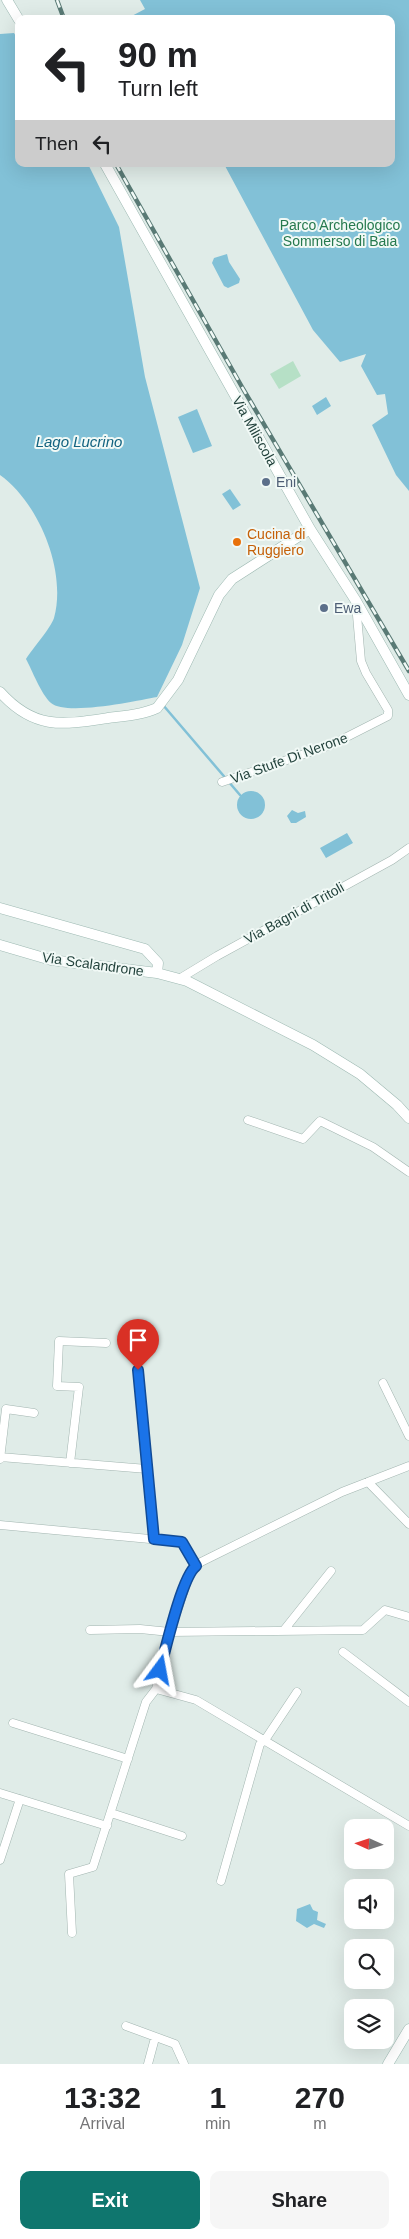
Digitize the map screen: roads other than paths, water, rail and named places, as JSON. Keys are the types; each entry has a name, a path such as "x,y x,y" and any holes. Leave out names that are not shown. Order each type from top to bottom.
{"street":[{"path":"0,1 9,3 16,15"},
{"name":"Via Miliscola","path":"107,167 310,529 356,602 409,695"},
{"path":"0,692 12,706 30,717 55,724 123,716 157,708 165,700 178,680 218,595 232,579 310,529"},
{"name":"Via Stufe Di Nerone","path":"227,781 331,745 388,716 388,710 361,661 356,602"},
{"path":"359,638 375,636"},
{"name":"Via Bagni di Tritoli","path":"179,979 217,956 392,860 409,848"},
{"path":"0,908 145,949 158,963 156,973"},
{"name":"Via Scalandrone","path":"0,945 51,960 156,973 179,979 313,1045 360,1074 397,1105 409,1118"},
{"path":"248,1120 303,1139 320,1121 372,1147 409,1172"},
{"path":"70,1463 79,1387 57,1386 59,1342 106,1343"},
{"path":"138,1370 154,1539"},
{"path":"383,1383 409,1436"},
{"path":"34,1413 6,1409 0,1458 147,1469"},
{"path":"72,1933 69,1874 93,1867 146,1702 156,1689 170,1632 190,1570 342,1492 409,1466"},
{"path":"368,1482 409,1524"},
{"path":"0,1526 182,1542 196,1566"},
{"path":"284,1630 331,1571"},
{"path":"90,1630 140,1629 170,1632 363,1630 385,1610 409,1617"},
{"path":"343,1652 409,1702"},
{"path":"156,1689 196,1700 409,1826"},
{"path":"221,1881 260,1744 265,1740 297,1692"},
{"path":"13,1723 128,1759"},
{"path":"0,1793 107,1826"},
{"path":"0,1860 20,1799"},
{"path":"111,1813 182,1836"},
{"path":"126,2026 176,2044 184,2064"},
{"path":"388,2064 409,2029"},
{"path":"148,2064 155,2038"}],"water":[{"name":"Parco Archeologico Sommerso di Baia","path":"140,0 409,0 409,491 396,475 372,425 388,414 385,394 377,395 361,366 366,354 340,362 313,330 226,167 395,167 395,15 134,15 145,9"},
{"name":"Lago Lucrino","path":"14,33 15,35 15,167 89,167 119,227 145,377 200,588 182,645 157,697 86,708 59,707 47,699 26,659 54,618 57,600 57,580 53,559 38,520 14,487 0,475 0,34"},
{"path":"227,254 229,262 240,279 239,283 228,288 224,286 212,263 214,258"},
{"path":"326,397 331,406 317,415 312,406"},
{"path":"197,409 212,446 193,453 178,417"},
{"path":"230,489 241,505 233,510 222,494"},
{"path":"251,791 261,795 265,805 261,815 251,819 241,815 237,805 241,795"},
{"path":"292,810 298,813 305,811 306,817 296,823 291,823 287,816"},
{"path":"347,833 353,843 326,858 320,848"},
{"path":"310,1904 313,1910 318,1912 317,1920 326,1924 324,1928 314,1924 307,1928 296,1921 297,1909"}],"waterway":[{"path":"163,705 240,795"}],"railway":[{"path":"57,0 63,15"},
{"path":"118,167 242,387 409,671"}],"place":[{"name":"Eni","path":"266,482"},
{"name":"Cucina di Ruggiero","path":"237,542"},
{"name":"Ewa","path":"324,608"}]}
